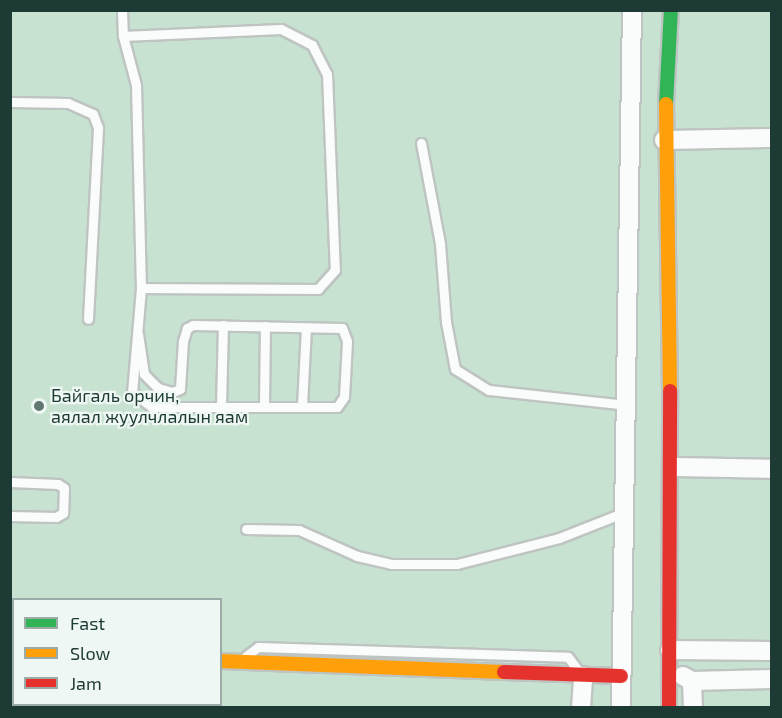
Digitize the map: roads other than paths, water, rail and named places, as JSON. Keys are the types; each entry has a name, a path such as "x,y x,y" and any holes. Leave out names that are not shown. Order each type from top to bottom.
{"street":[{"path":"621,708 632,10"},
{"path":"669,708 672,467 664,140 671,10"},
{"path":"664,140 771,138"},
{"path":"672,467 771,469"},
{"path":"670,650 771,651"},
{"path":"222,661 621,676"},
{"path":"669,675 692,681 771,679"},
{"path":"581,708 583,676"},
{"path":"692,681 693,708"}],"lane":[{"path":"122,10 123,36 136,85 141,288 132,392 136,398 152,407 264,405 338,407 344,397 347,341 342,328 223,325 187,328 180,389 172,392 158,388 144,374 138,334"},
{"path":"123,36 281,29 312,45 327,74 335,270 318,289 141,288"},
{"path":"10,102 68,103 93,114 98,128 88,318"},
{"path":"421,143 440,244 446,322 455,369 489,390 626,405"},
{"path":"221,406 223,325"},
{"path":"264,405 265,327"},
{"path":"303,406 306,328"},
{"path":"10,482 58,484 64,488 63,513 56,517 10,516"},
{"path":"246,529 299,530 357,556 391,564 457,564 559,538 625,512"}],"place":[{"name":"Байгаль орчин, аялал жуулчлалын яам","path":"39,406"}]}
